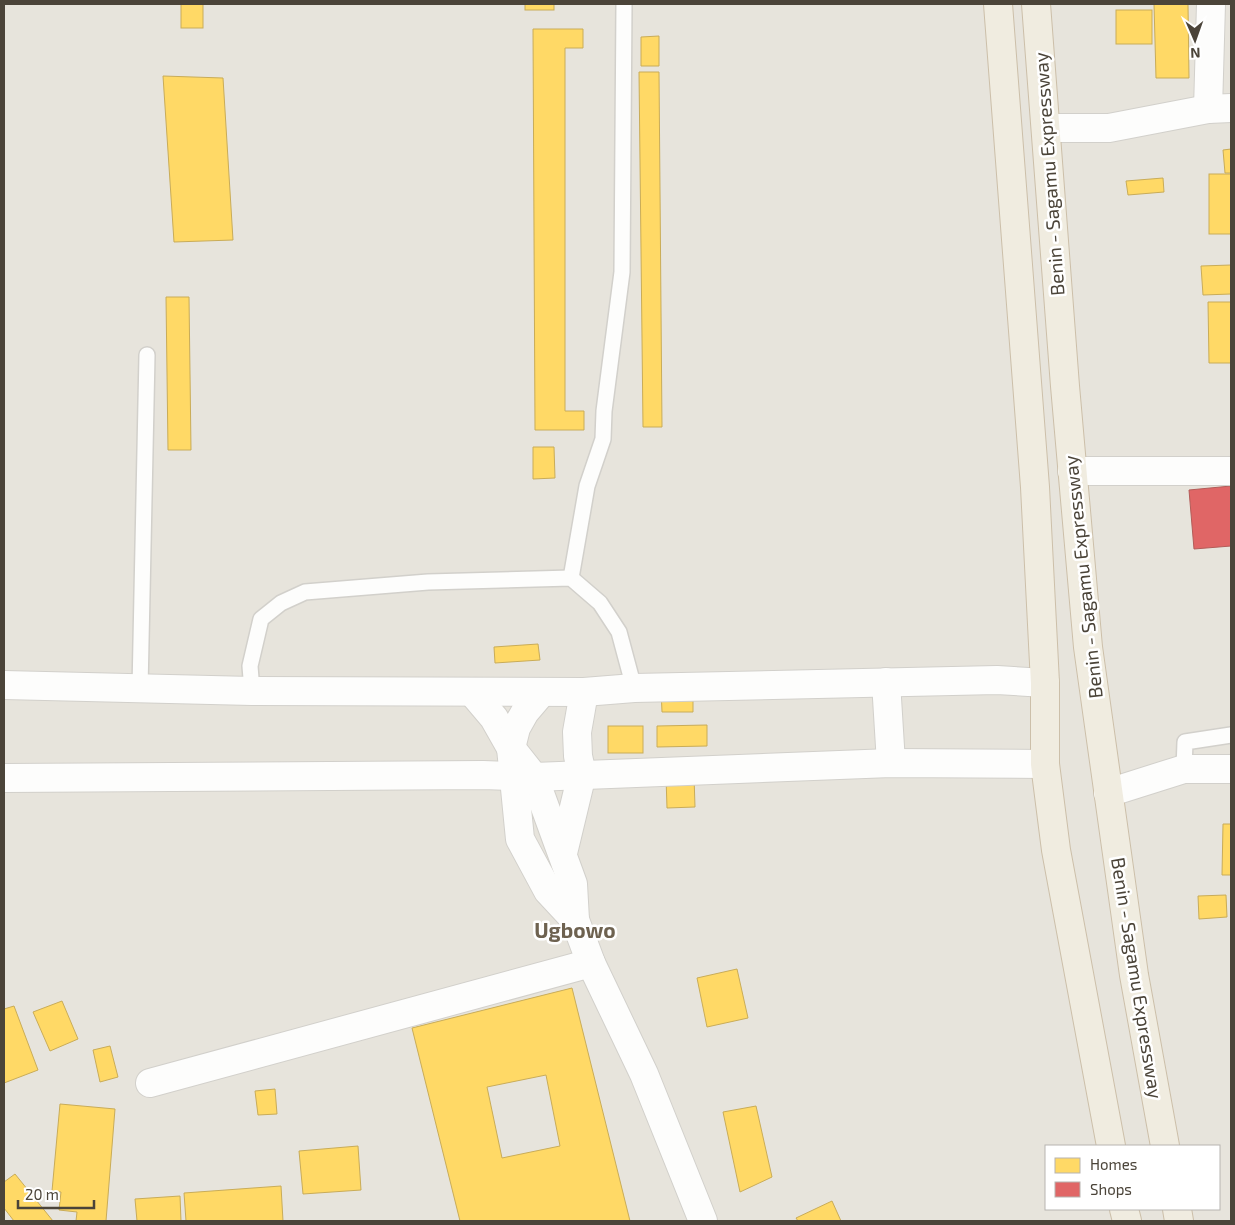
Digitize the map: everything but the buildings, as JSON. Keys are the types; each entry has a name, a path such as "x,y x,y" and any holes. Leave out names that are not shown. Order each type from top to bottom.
{"highway":[{"path":"998,4 1035,487 1045,683 1045,764 1056,850 1110,1145"},
{"name":"Benin - Sagamu Expressway","path":"1036,4 1072,471 1088,647 1134,974 1165,1145"}],"street":[{"path":"1046,128 1109,128 1220,109 1211,4"},
{"path":"1072,471 1231,471"},
{"path":"4,685 252,691 584,692 634,688 886,682 997,680 1045,683"},
{"path":"886,682 891,763"},
{"path":"472,692 494,718 511,748 523,777 562,853 573,884 576,920 590,962 644,1074 703,1221"},
{"path":"511,748 516,728 525,712 542,692"},
{"path":"562,853 582,774 578,756 577,732 584,692"},
{"path":"4,778 483,775 523,777 891,763 1045,764"},
{"path":"1108,793 1184,769 1231,769"},
{"path":"483,775 548,891 576,920"},
{"path":"520,839 523,777"},
{"path":"150,1083 590,962"}],"lane":[{"path":"571,578 588,486 603,439 604,410 622,272 624,4"},
{"path":"140,689 147,355"},
{"path":"252,691 250,666 261,619 281,603 305,592 428,582 571,578 600,603 619,632 634,688"},
{"path":"1184,769 1185,742 1231,735"}],"shaded area":[{"path":"4,4 1231,4 1231,1221 4,1221"}],"district":[{"name":"Ugbowo","path":"575,931"}]}
